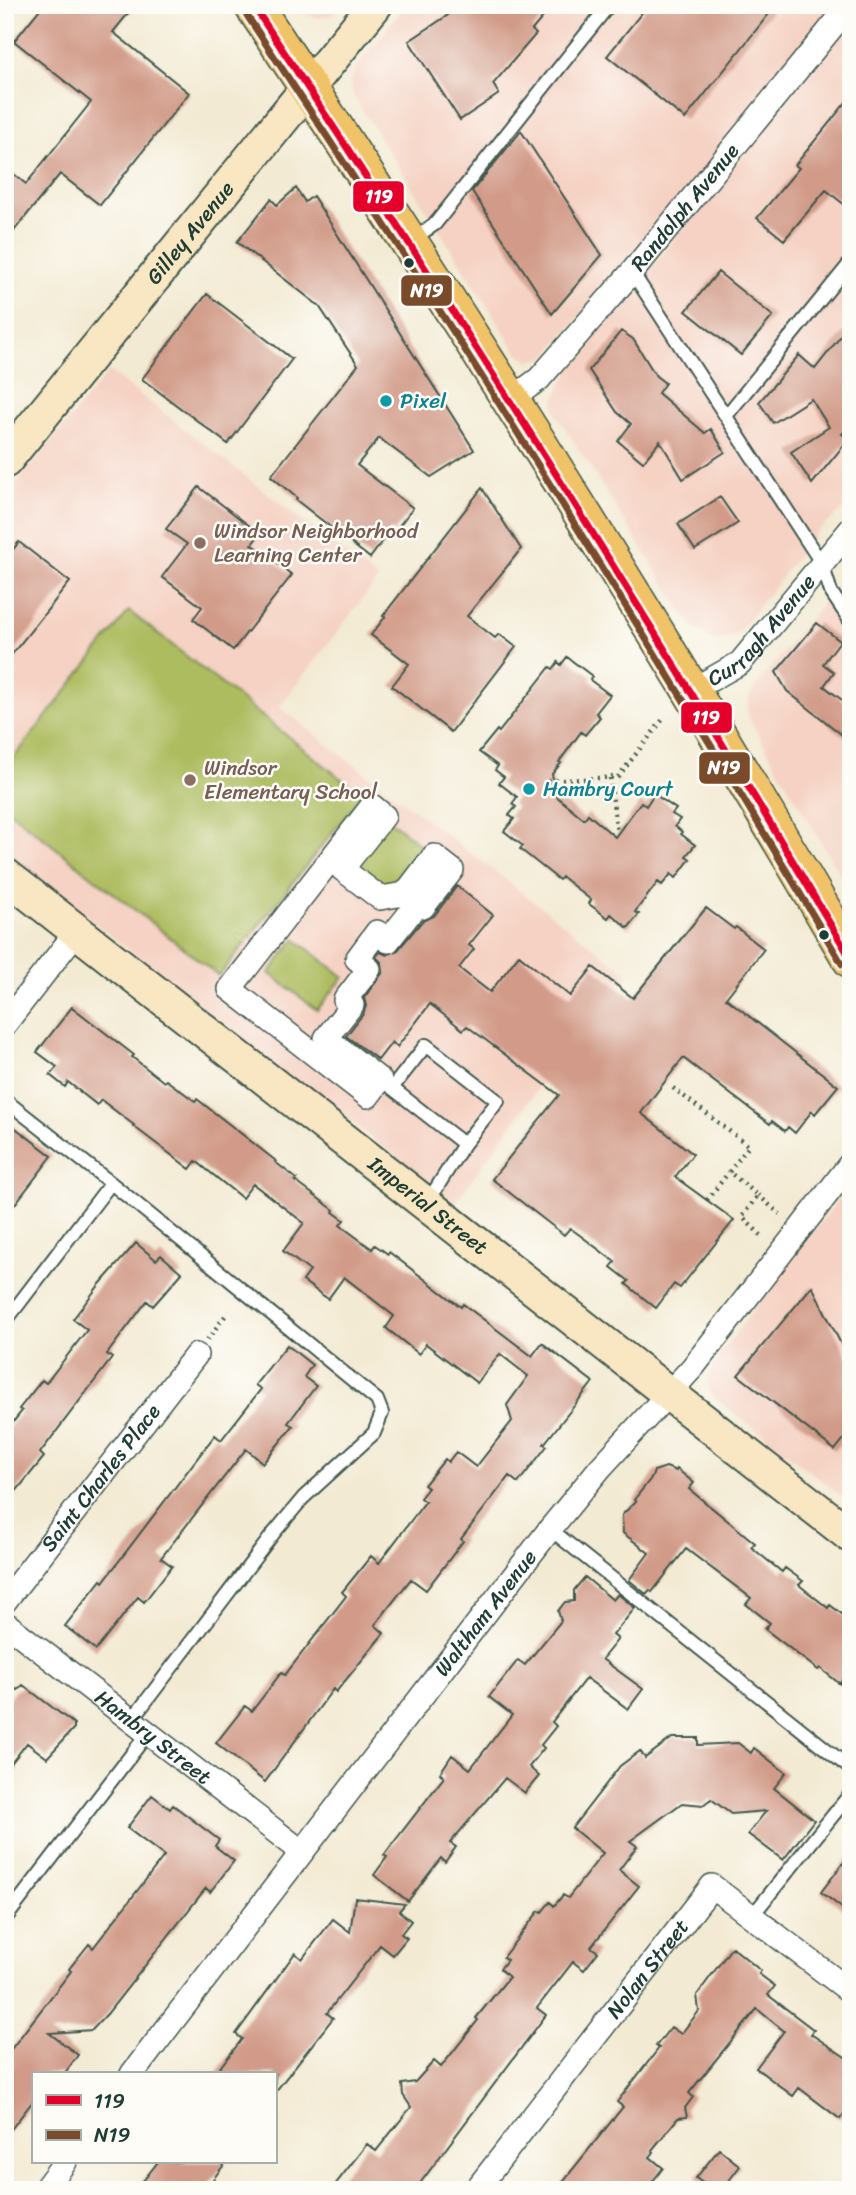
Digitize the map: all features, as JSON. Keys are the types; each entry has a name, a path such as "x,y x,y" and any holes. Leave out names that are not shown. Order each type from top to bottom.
{"main road":[{"path":"253,5 408,242 692,690 851,959"}],"street":[{"name":"Gilley Avenue","path":"5,461 374,5"},
{"name":"Randolph Avenue","path":"509,400 539,379 632,272 850,5"},
{"name":"Curragh Avenue","path":"692,690 740,663 851,529"},
{"path":"372,806 384,816 342,869 380,898 405,894 434,856 452,870 423,907 418,903 388,941 377,932 356,959 369,969 345,1000 352,1005 326,1038 380,1080 368,1096 230,989 372,806"},
{"name":"Imperial Street","path":"5,875 851,1536"},
{"path":"5,1024 77,931"},
{"name":"Waltham Avenue","path":"134,2072 550,1529 600,1468 695,1364 851,1163"},
{"name":"Saint Charles Place","path":"5,1601 196,1355"},
{"name":"Hambry Street","path":"5,1623 302,1851"},
{"name":"Nolan Street","path":"476,2190 712,1886 851,1992"},
{"path":"44,2190 64,2164"}],"lane":[{"path":"408,242 435,224 609,5"},
{"path":"726,416 851,262"},
{"path":"632,272 822,564 831,592 851,622"},
{"path":"426,1203 464,1144 498,1101 426,1045 392,1088 464,1144"},
{"path":"5,1100 377,1400 382,1413 374,1433 303,1498 273,1534 5,1919"},
{"path":"5,1322 111,1183"},
{"path":"550,1529 851,1769"},
{"path":"752,1916 851,1793"}],"path":[{"path":"548,781 618,777 664,718"},
{"path":"610,778 617,833"},
{"path":"673,1088 749,1146 707,1199"},
{"path":"729,1172 780,1213"},
{"path":"758,1195 742,1217 762,1236"},
{"path":"217,1326 228,1312"}],"shaded area":[{"path":"293,5 343,5 330,16 317,18 302,13"},
{"path":"406,5 839,5 719,153 544,358 529,361 517,352 353,95 351,82 356,68"},
{"path":"851,23 851,504 818,530 739,632 727,639 711,640 692,626 556,414 554,400 572,365"},
{"name":"Windsor Elementary School","path":"109,371 378,579 279,707 629,974 537,1090 455,1203 312,1092 298,1087 257,1057 251,1045 5,853 5,497"},
{"path":"851,549 851,894 752,724 747,710 755,687 838,584 844,559"},
{"path":"851,1183 851,1503 714,1397 709,1391 707,1381 721,1352"}],"green space":[{"path":"129,611 362,795 219,976 5,808 5,769"},
{"path":"384,816 434,856 380,898 342,869"},
{"path":"295,939 344,977 317,1010 269,973"}],"building":[{"path":"43,5 135,5 113,32 189,93 100,205 60,174 5,242 5,167 26,184 91,102 14,41"},
{"path":"438,5 553,5 532,30 536,34 493,84 499,94 460,120 409,41 448,15"},
{"path":"648,5 776,5 685,119 607,56"},
{"path":"851,96 851,210 826,190 784,240 757,218 799,168 795,165"},
{"path":"521,131 602,255 552,314 472,191"},
{"name":"Pixel","path":"296,188 305,202 313,196 474,450 431,477 379,438 357,465 413,508 394,532 391,530 370,558 296,500 297,498 271,476 358,365 319,306 237,242 271,199 277,205"},
{"path":"718,272 773,316 741,355 686,311"},
{"path":"207,294 292,359 228,444 142,379"},
{"path":"851,323 851,424 842,434 849,439 812,484 791,452 829,427 811,399 773,423 759,402 799,355 815,369"},
{"path":"621,331 633,339 656,376 665,383 658,393 705,433 711,429 725,452 683,479 660,441 643,462 618,441 631,424 617,412 589,370"},
{"path":"199,487 260,534 252,544 292,575 233,650 193,619 202,607 162,577 187,544 166,529"},
{"path":"482,488 521,549 467,616 495,638 499,634 516,647 451,732 392,686 409,664 371,635"},
{"path":"720,497 738,523 695,550 678,524"},
{"path":"19,542 70,582 5,663 5,559"},
{"path":"817,623 840,641 823,664 834,672 824,686 851,707 851,742 787,691 776,672"},
{"name":"Hambry Court","path":"567,657 592,676 590,680 610,695 596,713 600,717 585,735 581,732 552,774 556,796 584,819 588,814 615,837 641,802 646,806 654,794 676,809 672,814 680,819 675,826 695,845 686,856 690,859 676,878 671,874 662,885 658,882 635,912 639,914 628,928 611,914 608,918 589,904 591,900 562,877 559,880 520,849 523,846 504,831 514,819 509,815 516,807 512,804 517,797 499,783 504,777 495,770 498,766 479,752 497,730 499,732 550,667 553,669 558,662 561,665"},
{"path":"457,886 493,915 469,945 474,949 459,968 490,992 519,955 570,996 593,967 633,998 706,908 764,949 726,998 838,1086 815,1114 812,1111 795,1133 788,1127 785,1131 772,1121 770,1124 683,1058 641,1113 693,1154 675,1177 734,1220 680,1288 674,1284 656,1308 626,1284 629,1281 611,1267 615,1262 570,1228 564,1235 492,1179 559,1095 467,1026 463,1030 430,1004 397,1047 392,1042 378,1060 346,1036 363,1014 366,1006 364,998 383,972 382,963 376,957 380,952 387,955 398,950 422,921 434,916"},
{"path":"72,1007 164,1082 166,1080 195,1101 197,1099 276,1161 297,1179 295,1181 344,1220 340,1225 372,1249 375,1245 388,1254 389,1252 461,1307 463,1304 532,1356 542,1343 593,1382 544,1444 547,1446 518,1483 509,1476 426,1590 411,1579 375,1625 384,1633 336,1692 333,1689 265,1782 216,1743 245,1706 252,1711 281,1673 285,1675 346,1596 342,1592 371,1556 379,1563 425,1502 420,1498 428,1488 424,1485 445,1459 448,1462 456,1452 476,1467 512,1421 507,1405 528,1376 500,1354 477,1383 426,1344 419,1354 386,1328 394,1316 344,1277 328,1299 303,1281 310,1271 283,1251 304,1223 253,1184 242,1198 196,1161 190,1169 101,1100 97,1105 68,1082 65,1087 50,1075 57,1067 37,1052"},
{"path":"5,1120 52,1156 5,1217"},
{"path":"136,1243 156,1260 161,1255 182,1273 153,1306 147,1301 107,1354 112,1358 40,1453 44,1457 5,1505 5,1432 42,1380 46,1383 87,1330 73,1319"},
{"path":"812,1286 851,1364 851,1430 835,1450 738,1375"},
{"path":"287,1345 312,1365 304,1377 316,1386 288,1423 293,1426 263,1463 246,1449 161,1558 172,1566 144,1602 138,1597 96,1650 65,1626 101,1580 103,1582 215,1435 221,1440 261,1389 255,1385"},
{"path":"666,1467 676,1471 677,1469 694,1483 689,1489 755,1543 751,1547 782,1572 785,1568 803,1581 799,1585 828,1608 830,1605 851,1621 851,1687 842,1680 840,1684 820,1668 818,1670 765,1629 770,1623 746,1604 751,1598 686,1549 652,1592 650,1590 646,1594 629,1580 649,1553 623,1533 622,1515 636,1501 634,1500 654,1471"},
{"path":"585,1577 613,1600 618,1594 635,1608 613,1635 618,1639 602,1659 643,1689 628,1709 586,1678 552,1722 556,1726 529,1767 539,1776 525,1793 505,1778 450,1843 456,1847 445,1862 441,1858 408,1901 374,1875 387,1857 384,1855 444,1777 440,1773 452,1755 470,1769 512,1715 489,1697 518,1660 525,1665 561,1621 558,1611 565,1602 574,1601 574,1590"},
{"path":"23,1685 74,1724 74,1728 47,1758 27,1743 5,1771 5,1703 16,1689"},
{"path":"672,1738 698,1738 698,1745 738,1743 751,1753 754,1748 786,1773 774,1788 814,1820 783,1860 748,1834 766,1811 731,1814 711,1799 703,1805 682,1803 630,1841 637,1846 619,1870 639,1886 591,1947 598,1952 584,1970 573,1962 537,2008 546,2015 415,2190 331,2190 367,2144 376,2151 411,2107 403,2095 402,2084 415,2082 434,2061 441,2067 478,2020 476,2018 509,1977 500,1969 507,1960 503,1957 539,1911 542,1912 550,1902 554,1906 563,1895 568,1898 603,1853 572,1828 620,1766 640,1751 645,1758"},
{"path":"152,1795 170,1809 173,1805 219,1840 215,1846 234,1861 210,1892 206,1888 92,2030 49,2033 78,2055 65,2072 32,2072 32,2102 5,2137 5,2057 71,1971 69,1969 89,1944 93,1948 164,1856 127,1828"},
{"path":"851,1853 851,1915 821,1892"},
{"path":"355,1898 405,1904 399,1911 411,1921 401,1934 407,1938 393,1955 380,1945 327,2013 333,2018 276,2091 276,2072 217,2072 242,2039 236,2034 295,1953 302,1959 333,1919 350,1932"},
{"path":"732,1947 775,1986 768,1995 814,2030 811,2034 851,2061 851,2105 840,2119 799,2088 793,2096 756,2068 784,2031 757,2009 689,2093 693,2097 685,2108 687,2117 678,2118 652,2150 654,2152 650,2157 663,2168 646,2190 556,2190 623,2107 617,2102 659,2048 656,2046 671,2027 681,2034 699,2011 697,1995"},
{"path":"719,2149 740,2166 722,2190 712,2190 696,2178"},
{"path":"156,2164 224,2164 205,2190 136,2190"}],"transit line":[{"name":"119","path":"253,5 558,478 851,959"},
{"name":"N19","path":"244,11 549,483 842,964"}],"place":[{"name":"Pixel","path":"386,401"},
{"name":"Windsor Neighborhood Learning Center","path":"200,543"},
{"name":"Windsor Elementary School","path":"190,780"},
{"name":"Hambry Court","path":"529,789"}]}
